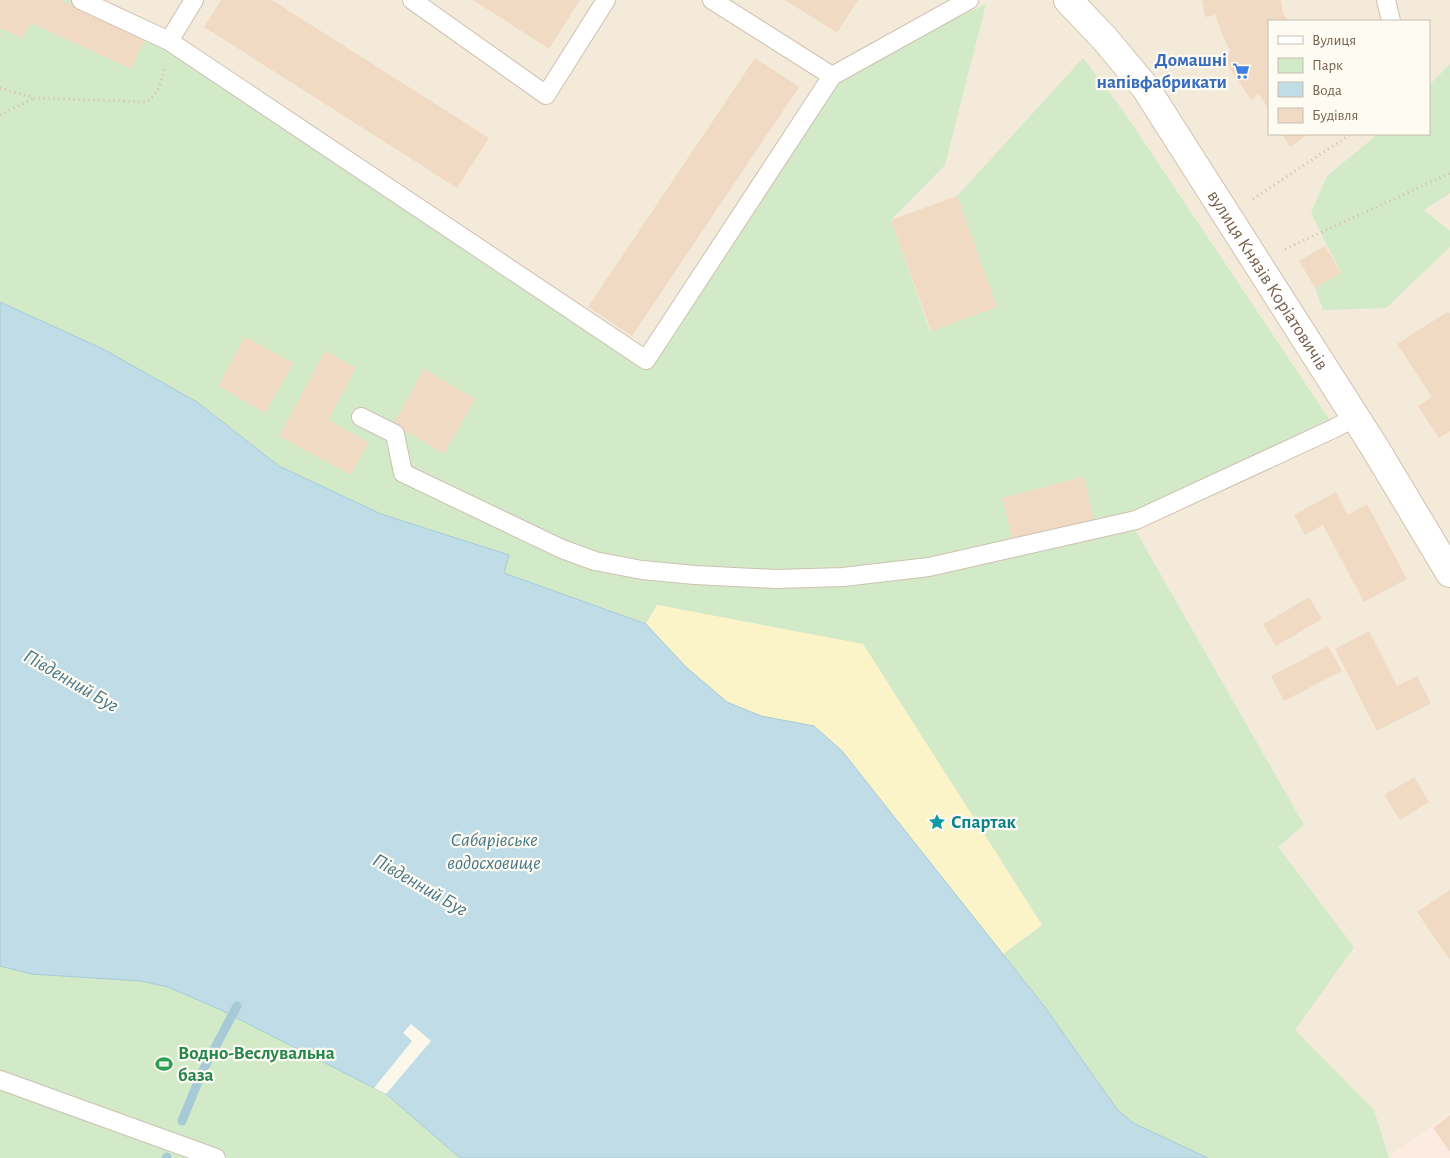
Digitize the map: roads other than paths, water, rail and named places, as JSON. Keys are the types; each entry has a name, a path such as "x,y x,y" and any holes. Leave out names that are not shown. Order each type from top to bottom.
{"main road":[{"name":"вулиця Князів Коріатовичів","path":"1068,0 1145,87 1355,417 1450,573"}],"lane":[{"path":"80,0 170,41 646,360 832,76 969,0"},
{"path":"170,41 194,0"},
{"path":"412,0 546,95 606,0"},
{"path":"712,0 832,76"},
{"path":"1386,0 1391,20"},
{"path":"361,417 395,434 403,473 562,549 595,561 642,570 695,575 776,578 843,577 929,566 1136,520 1355,417"},
{"path":"0,1080 216,1158"}],"water":[{"name":"Сабарівське водосховище","path":"0,302 103,349 197,402 279,466 381,514 509,555 504,573 646,624 686,667 727,702 761,716 814,726 842,751 1044,1006 1117,1109 1133,1123 1208,1158 460,1158 386,1094 221,1010 168,987 140,981 31,974 0,966"}],"waterway":[{"path":"182,1121 202,1072 237,1006"}],"place":[{"name":"Домашні напівфабрикати","path":"1241,71"},
{"name":"Спартак","path":"937,822"},
{"name":"Водно-Веслувальна база","path":"164,1064"}],"water label":[{"name":"Південний Буг","path":"71,681"},
{"name":"Південний Буг","path":"420,885"}]}
